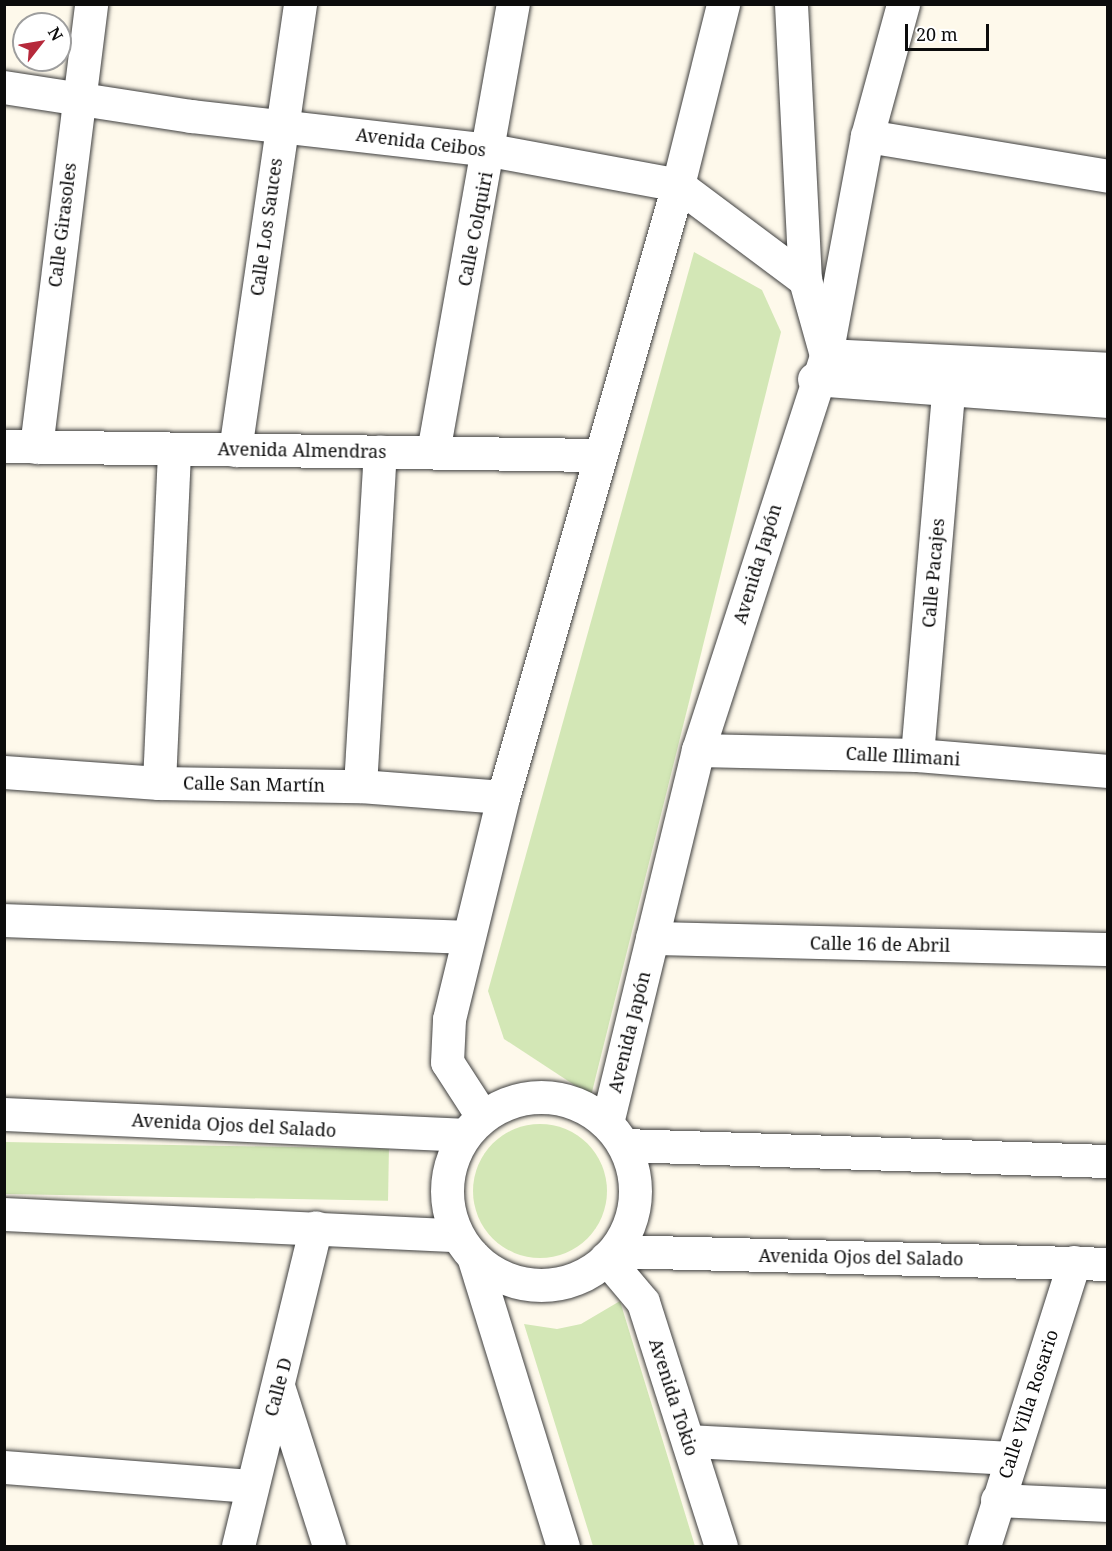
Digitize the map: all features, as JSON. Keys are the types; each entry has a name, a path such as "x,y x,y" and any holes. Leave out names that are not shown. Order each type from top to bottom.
{"street":[{"name":"Calle Girasoles","path":"20,446 91,4"},
{"name":"Calle Los Sauces","path":"236,450 279,125 300,4"},
{"name":"Calle Colquiri","path":"433,452 490,150 513,4"},
{"path":"473,1125 447,1062 449,1019 503,797 598,454 678,185 723,4"},
{"path":"791,4 805,280 820,367"},
{"name":"Avenida Japón","path":"615,1134 652,938 698,750 820,367 867,136 903,4"},
{"name":"Avenida Ceibos","path":"4,87 76,99 490,150 678,185 805,280"},
{"path":"867,136 1107,176"},
{"path":"820,367 1106,385"},
{"path":"820,367 948,391 1106,385"},
{"name":"Calle Pacajes","path":"917,755 948,391"},
{"name":"Avenida Almendras","path":"20,446 598,454"},
{"path":"159,783 174,448"},
{"path":"360,786 380,452"},
{"name":"Calle Illimani","path":"698,750 917,755 1107,771"},
{"name":"Calle San Martín","path":"4,772 159,783 360,786 503,797"},
{"path":"4,920 468,937"},
{"name":"Calle 16 de Abril","path":"652,938 1107,949"},
{"path":"4,1214 316,1227 465,1245 518,1283 545,1286 571,1281 610,1255 630,1221 636,1188 615,1134 585,1107 542,1096 506,1102 473,1125 446,1184 465,1245 563,1546"},
{"name":"Avenida Ojos del Salado","path":"4,1114 473,1125"},
{"path":"615,1134 1107,1161"},
{"name":"Calle D","path":"238,1546 250,1486 279,1389 316,1227"},
{"name":"Avenida Ojos del Salado","path":"610,1255 1107,1264"},
{"name":"Avenida Tokio","path":"610,1255 643,1302 721,1546"},
{"name":"Calle Villa Rosario","path":"984,1546 1074,1262"},
{"path":"279,1389 329,1546"},
{"path":"688,1441 1010,1458"},
{"path":"4,1467 250,1486"},
{"path":"997,1500 1107,1505"}],"green space":[{"path":"694,252 762,290 781,332 591,1096 504,1039 488,991"},
{"path":"540,1124 566,1129 587,1144 602,1165 607,1191 602,1217 587,1238 566,1253 540,1258 514,1253 493,1238 478,1217 473,1191 478,1165 493,1144 514,1129"},
{"path":"5,1142 389,1149 388,1201 4,1194"},
{"path":"620,1301 695,1546 593,1546 524,1324 557,1329 581,1324"}]}
